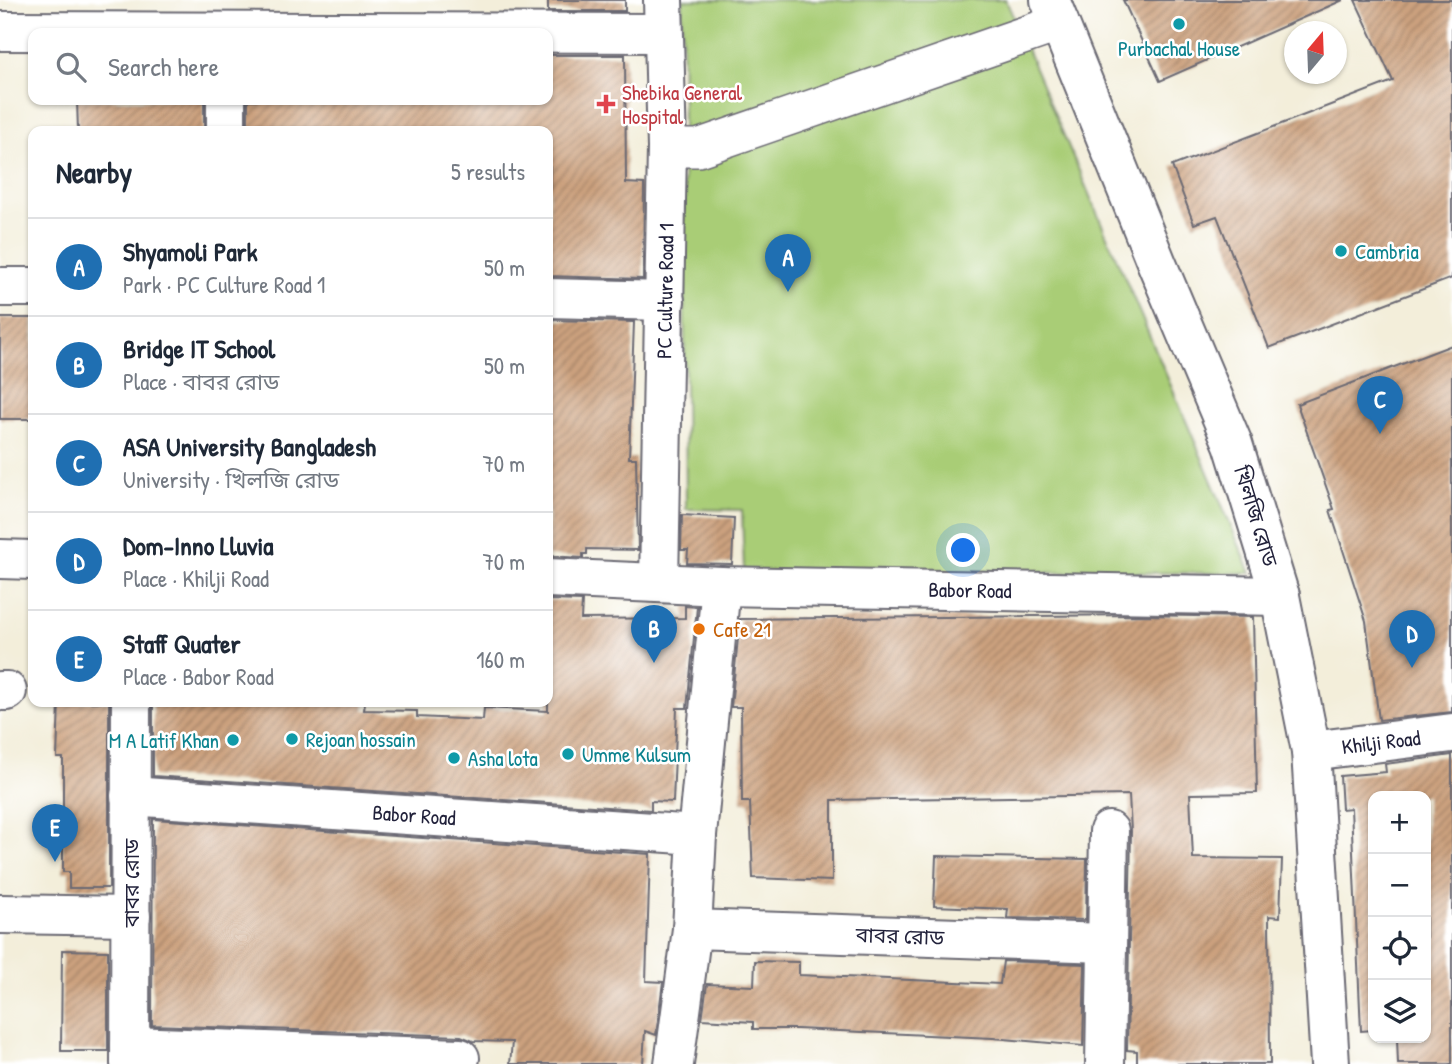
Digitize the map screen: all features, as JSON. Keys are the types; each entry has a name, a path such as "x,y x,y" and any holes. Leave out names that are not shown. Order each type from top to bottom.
{"street":[{"path":"667,148 698,148 1055,11"},
{"name":"খিলজি রোড","path":"1055,11 1233,444 1280,596 1311,751 1330,1064"},
{"path":"68,28 226,21 663,17"},
{"name":"PC Culture Road 1","path":"659,583 667,148 663,17"},
{"path":"0,31 28,30"},
{"path":"226,105 226,126"},
{"path":"0,286 28,287"},
{"path":"553,298 665,301"},
{"path":"0,559 28,560"},
{"name":"Babor Road","path":"553,578 722,586 1280,596"},
{"path":"674,1064 692,929 697,835 722,586"},
{"name":"বাবর রোড","path":"130,1055 131,707"},
{"name":"Khilji Road","path":"1311,751 1452,733"},
{"name":"Babor Road","path":"130,796 697,835"},
{"path":"1105,1064 1109,831"},
{"path":"0,914 131,916"},
{"name":"বাবর রোড","path":"692,929 1107,943"},
{"path":"130,1055 460,1058"}],"green space":[{"path":"682,0 1006,0 1251,573 744,572 742,510 686,509"}],"building":[{"path":"548,0 625,0 625,11 548,11"},
{"name":"Purbachal House","path":"1123,0 1343,0 1296,21 1284,21 1284,26 1160,81"},
{"path":"1355,0 1452,0 1452,278 1269,348 1217,216 1194,224 1172,166 1393,81"},
{"path":"553,55 625,55 626,183 644,184 643,279 553,276 553,126 248,126 248,105 553,105"},
{"path":"77,105 204,105 204,126 78,126"},
{"path":"0,318 28,318 28,419 0,419"},
{"path":"553,320 634,322 629,458 636,458 638,550 587,549 583,558 553,556"},
{"path":"1452,345 1452,712 1379,720 1366,621 1330,510 1334,509 1297,404"},
{"path":"682,515 734,518 732,564 687,563 688,550 681,550"},
{"path":"553,600 582,601 581,619 685,618 685,606 697,607 687,708 677,708 673,802 651,801 651,810 153,776 153,707 364,707 364,710 417,711 417,717 483,720 484,708 548,711 548,707 553,707"},
{"path":"1138,615 1253,617 1257,793 1190,794 1193,858 1282,859 1280,917 1269,916 1270,1064 1137,1064 1137,1051 1127,1050 1131,831 1129,795 832,800 832,881 753,878 750,802 742,802 741,707 731,707 740,619"},
{"path":"59,707 109,707 109,888 69,888 69,872 63,872 63,758 57,758"},
{"path":"1452,755 1452,1064 1398,1064 1397,1043 1431,1043 1431,791 1368,791 1368,1030 1361,1031 1351,808 1342,809 1340,776 1386,772 1385,764"},
{"path":"153,819 650,854 646,981 663,982 656,1035 645,1031 643,1064 510,1064 512,1042 473,1041 461,1036 152,1025"},
{"path":"936,856 1087,859 1086,920 1007,918 1008,909 934,906"},
{"path":"62,950 108,951 108,1051 61,1051"},
{"path":"755,961 799,962 799,975 1000,984 1003,961 1085,964 1083,1046 993,1038 753,1029 753,1022 702,1019 707,984 754,986"}],"place":[{"name":"Purbachal House","path":"1179,24"},
{"name":"Shebika General Hospital","path":"606,104"},
{"name":"Cambria","path":"1341,251"},
{"name":"Shyamoli Park","path":"788,292"},
{"name":"ASA University Bangladesh","path":"1380,434"},
{"name":"Cafe 21","path":"699,629"},
{"name":"Bridge IT School","path":"654,663"},
{"name":"Dom-Inno Lluvia","path":"1412,668"},
{"name":"Rejoan hossain","path":"292,739"},
{"name":"M A Latif Khan","path":"233,740"},
{"name":"Umme Kulsum","path":"568,754"},
{"name":"Asha lota","path":"454,758"},
{"name":"Staff Quater","path":"55,862"}]}
